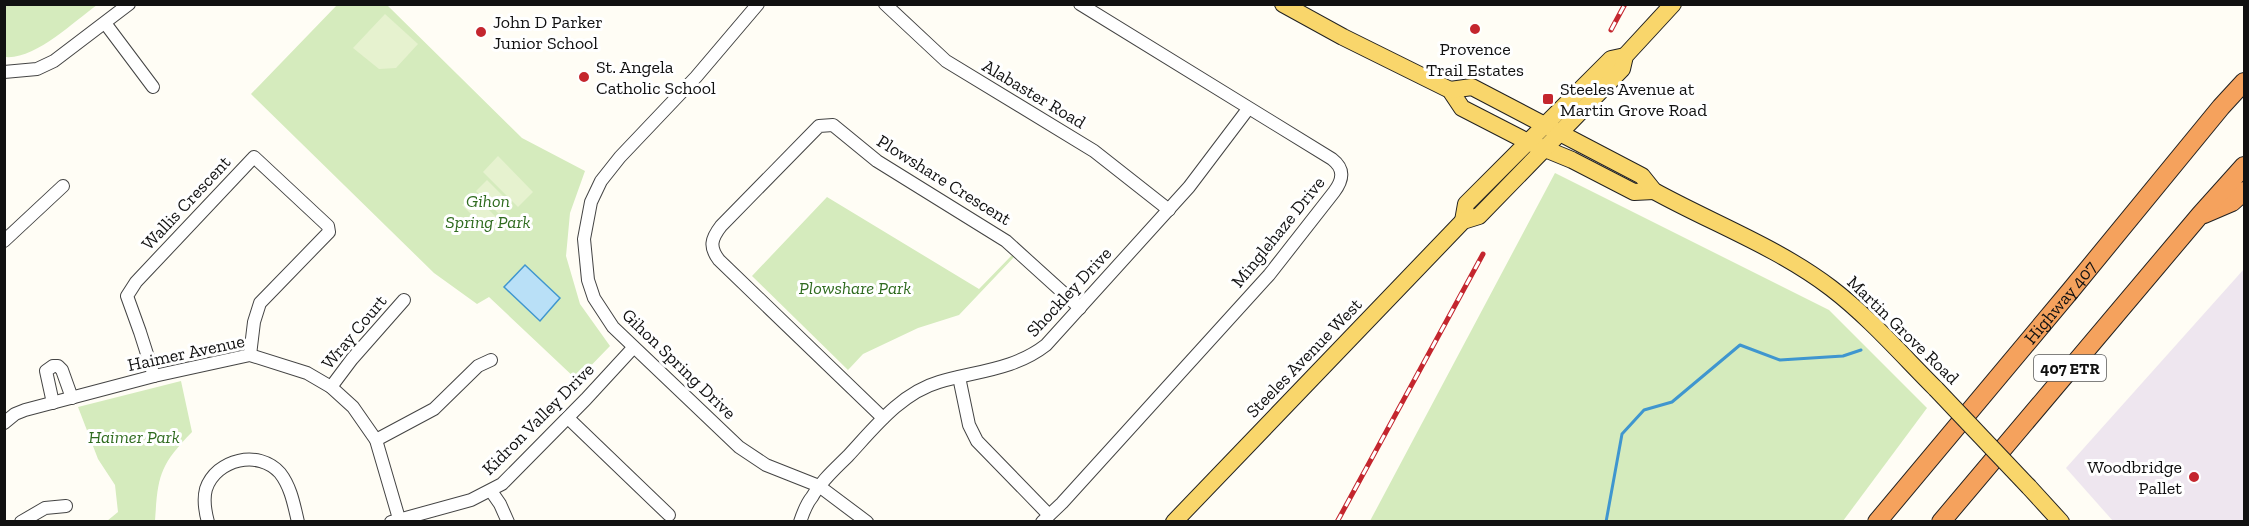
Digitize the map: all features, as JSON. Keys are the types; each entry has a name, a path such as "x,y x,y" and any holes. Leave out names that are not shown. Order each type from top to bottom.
{"highway":[{"name":"Highway 407","path":"1877,522 2244,80"},
{"name":"407 ETR","path":"1941,522 2244,166"},
{"path":"2200,215 2232,202 2244,191"}],"main road":[{"name":"Martin Grove Road","path":"1283,4 1343,37 1450,90 1462,108 1528,142 1572,160 1634,192 1654,191"},
{"name":"Steeles Avenue West","path":"1174,522 1463,221 1479,216 1561,134 1622,69 1625,56 1673,4"},
{"name":"Steeles Avenue West","path":"1463,221 1466,204 1611,59 1625,56"},
{"name":"Martin Grove Road","path":"1450,90 1472,87 1642,176 1654,191 1762,246 1831,288 1878,330 1936,389 2061,522"}],"street":[{"path":"4,72 37,69 54,61 129,4"},
{"name":"Gihon Spring Drive","path":"759,4 696,77 620,157 601,181 591,202 584,239 588,280 603,314 633,348 739,447 752,457 819,486 867,522"},
{"name":"Alabaster Road","path":"885,4 956,68 1094,151 1169,210"},
{"name":"Minglehaze Drive","path":"959,377 969,425 977,441 1045,518 1269,275 1340,184 1341,169 1332,159 1080,4"},
{"path":"105,23 153,87"},
{"name":"Shockley Drive","path":"800,522 807,503 819,486 883,418 910,395 924,387 1002,368 1036,352 1059,333 1189,187 1248,109"},
{"name":"Plowshare Crescent","path":"883,418 719,260 711,246 712,239 721,226 819,126 833,125 877,161 1006,241 1080,308"},
{"name":"Wallis Crescent","path":"154,376 127,296 136,282 254,157 328,226 329,232 260,303 254,322 250,355"},
{"path":"4,241 63,186"},
{"name":"Wray Court","path":"331,387 352,359 404,300"},
{"name":"Kidron Valley Drive","path":"396,521 471,500 491,491 511,476 633,348"},
{"name":"Haimer Avenue","path":"4,423 15,414 53,403 154,376 250,355 307,373 331,387 353,407 376,440 396,521"},
{"path":"376,440 434,409 478,366 491,360"},
{"path":"53,403 46,371 52,366 58,366 62,370 72,398"},
{"path":"568,418 669,515"},
{"path":"208,522 205,498 210,482 225,466 248,460 266,463 279,472 288,487 298,522"},
{"path":"491,491 508,522"},
{"path":"21,522 45,508 66,506"}],"shaded area":[{"path":"2244,269 2244,521 2113,521 2066,468"}],"green space":[{"path":"4,5 97,5 65,30 29,53 5,57"},
{"name":"Gihon Spring Park","path":"337,5 387,5 522,138 585,171 570,213 566,256 580,304 610,346 577,380 489,297 477,304 434,273 251,94"},
{"path":"385,14 418,44 396,68 379,69 353,48"},
{"path":"498,156 533,192 518,207 483,172"},
{"path":"1555,173 1829,310 1927,408 1843,521 1370,521"},
{"path":"487,180 510,203 499,214 476,191"},
{"path":"473,194 496,217 485,228 462,205"},
{"name":"Plowshare Park","path":"827,197 979,289 1013,254 1015,256 959,315 918,328 863,354 848,370 752,276"},
{"name":"Haimer Park","path":"181,381 192,432 173,454 162,472 157,493 155,521 107,521 118,512 115,485 98,459 78,407"}],"water":[{"path":"525,265 560,298 540,321 504,287"}],"waterway":[{"path":"1606,522 1622,434 1644,410 1672,402 1740,345 1780,360 1843,356 1861,350"}],"railway":[{"path":"1611,30 1625,4"},
{"path":"1337,522 1483,254"}],"place":[{"name":"Provence Trail Estates","path":"1475,29"},
{"name":"John D Parker Junior School","path":"481,32"},
{"name":"St. Angela Catholic School","path":"584,77"},
{"name":"Steeles Avenue at Martin Grove Road","path":"1548,99"},
{"name":"Woodbridge Pallet","path":"2194,477"}]}
